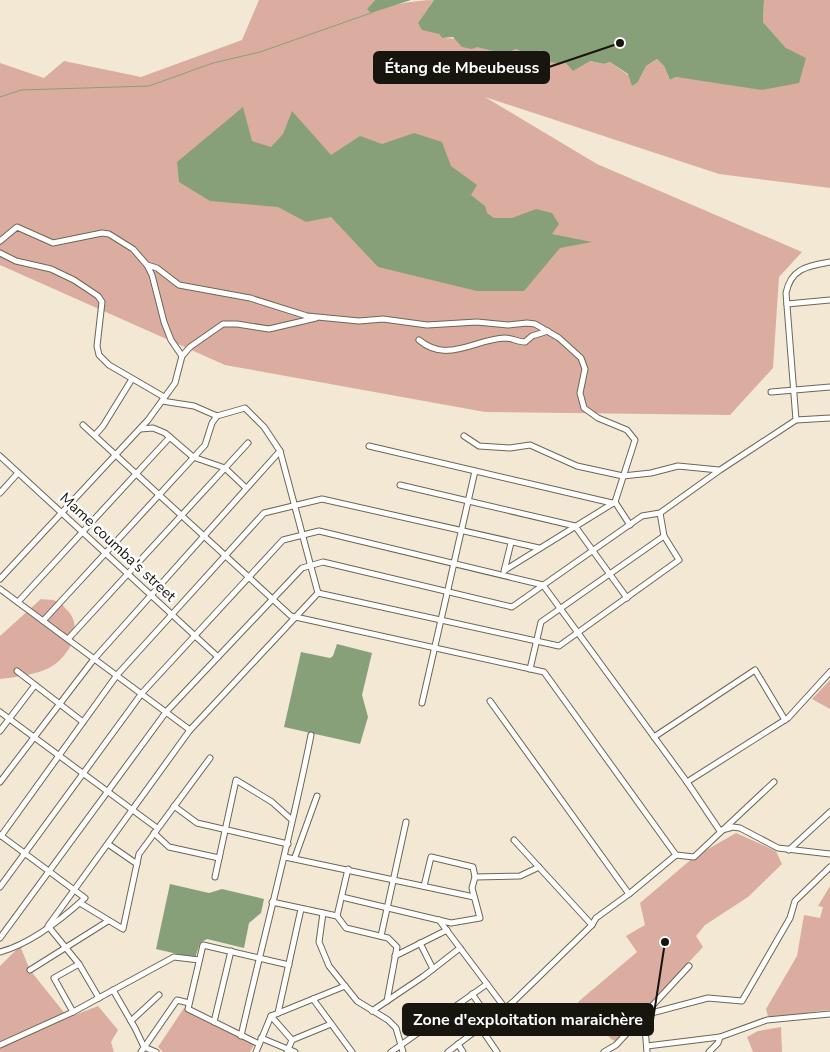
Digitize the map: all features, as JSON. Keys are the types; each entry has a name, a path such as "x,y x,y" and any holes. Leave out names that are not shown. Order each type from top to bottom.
{"street":[{"path":"0,241 17,227 53,243 102,233 111,235 133,249 147,265 155,284 170,336 182,356"},
{"path":"0,253 16,262 51,269 74,280 98,296 102,307 98,323 97,351 108,365 132,378 163,399 194,406 217,416"},
{"path":"796,420 787,304 788,285 794,273 804,267 830,262"},
{"path":"147,265 157,268 179,286 226,293 276,304 303,315 359,321 383,319 427,325 476,322 508,325 527,323 549,331 575,352 583,361 585,372 580,393 584,408 598,418 627,430 635,440 613,503 539,548 504,573"},
{"path":"787,304 830,300"},
{"path":"0,579 140,429 176,380 182,356 190,347 223,324 270,329 321,317"},
{"path":"419,340 433,350 445,351 504,338 525,342 532,336 549,331"},
{"path":"95,435 103,426 132,378"},
{"path":"772,392 830,387"},
{"path":"43,620 207,442 212,423 217,416 245,408 264,427 280,451 318,593"},
{"path":"0,938 166,712 302,568 323,562 512,607 642,516 660,513 720,470 796,420 830,418"},
{"path":"83,425 291,616 544,672 676,855"},
{"path":"140,429 153,428 170,437 194,457 225,468 246,488"},
{"path":"464,436 479,446 510,448 530,445 577,466 623,476 650,473 678,466 720,470"},
{"path":"18,602 170,437"},
{"path":"68,639 248,443"},
{"path":"369,446 613,503 630,525"},
{"path":"0,782 94,658 280,451"},
{"name":"Mame coumba's street","path":"0,456 218,657"},
{"path":"422,703 475,471"},
{"path":"0,493 18,473"},
{"path":"400,485 575,526 627,598"},
{"path":"0,952 18,947 85,898 0,835 117,675 264,513 322,499 539,548"},
{"path":"318,593 560,646 679,560 664,536 660,513"},
{"path":"0,887 142,693 283,540 319,530 454,563 504,573 543,585 687,782 720,831"},
{"path":"530,669 540,622 664,536"},
{"path":"504,573 511,543"},
{"path":"0,589 190,730"},
{"path":"48,926 190,730 318,593"},
{"path":"654,737 755,670 784,720"},
{"path":"17,671 83,722"},
{"path":"687,782 784,720 830,672"},
{"path":"0,731 35,685"},
{"path":"490,701 629,894"},
{"path":"0,712 133,810 156,831 169,847 219,858"},
{"path":"241,1036 272,902 285,857 311,736"},
{"path":"80,902 123,929 139,854 210,758"},
{"path":"215,877 236,780 272,802 292,820"},
{"path":"448,1052 505,1008 592,925 596,918 629,894 676,855 694,857 774,782"},
{"path":"295,857 317,796"},
{"path":"174,806 197,823 288,844"},
{"path":"789,850 830,812"},
{"path":"381,936 406,822"},
{"path":"720,831 733,827 740,828 778,848 830,854"},
{"path":"514,840 592,925"},
{"path":"108,844 137,864"},
{"path":"285,857 295,857 474,897"},
{"path":"342,897 451,923 480,918 472,888 475,877 474,867 431,857 424,886"},
{"path":"475,877 520,876 539,867"},
{"path":"644,1015 708,998 742,1002 790,918 795,901 830,867"},
{"path":"337,916 348,869"},
{"path":"272,902 337,916 346,928 388,938 397,948 388,1001"},
{"path":"278,1013 301,909"},
{"path":"323,913 319,942 330,966 357,1002 388,1020 396,1028 403,1052"},
{"path":"439,920 505,1008"},
{"path":"30,970 108,921"},
{"path":"48,926 79,964 99,998"},
{"path":"395,956 447,930"},
{"path":"420,943 433,969"},
{"path":"258,1044 188,1008 203,945 289,965"},
{"path":"372,1011 460,948"},
{"path":"214,1022 231,951"},
{"path":"0,1045 73,1012 174,957 199,960"},
{"path":"73,1012 54,978 79,964"},
{"path":"604,1052 616,1046 689,966"},
{"path":"391,1052 487,984"},
{"path":"256,1052 271,1016 345,986"},
{"path":"113,990 131,1021 142,1050"},
{"path":"472,994 490,1020"},
{"path":"131,1021 159,995"},
{"path":"313,999 352,1052"},
{"path":"142,1050 177,1000 189,1003"},
{"path":"644,1015 647,1049 720,1037 767,1020 830,1014"},
{"path":"271,1016 292,1040"},
{"path":"288,1050 292,1040 331,1024"},
{"path":"480,1027 497,1052"},
{"path":"709,1052 718,1043 720,1037"},
{"path":"261,1038 295,1052"},
{"path":"458,1044 463,1052"},
{"path":"142,1050 156,1052"}],"shaded area":[{"path":"259,0 375,0 367,9 434,0 418,23 439,34 442,38 461,40 496,51 516,49 536,58 540,49 565,62 590,61 604,64 610,62 638,82 646,66 657,59 664,66 670,80 676,77 713,81 786,48 763,22 764,0 830,0 830,188 719,174 485,97 597,164 802,252 779,277 773,368 730,415 485,412 225,365 0,265 0,63 44,78 64,61 141,77 242,40"},
{"path":"375,0 411,0 371,13 367,9"},
{"path":"434,0 764,0 763,22 786,48 806,58 799,83 762,90 676,77 670,80 664,66 657,59 646,66 638,82 632,86 628,74 610,62 604,64 590,61 573,71 565,62 560,64 550,62 540,50 536,58 516,49 504,54 477,47 472,49 462,47 453,37 442,38 439,34 422,30 418,23"},
{"path":"243,107 252,141 271,147 283,134 292,111 331,155 360,136 382,144 414,133 442,142 451,166 477,185 471,195 485,206 487,213 494,218 512,218 536,209 552,213 559,224 552,234 592,242 560,248 524,291 477,291 378,267 331,217 306,222 278,207 210,201 179,182 177,162"},
{"path":"41,599 59,602 71,615 75,632 69,649 57,663 49,668 31,674 0,679 0,636"},
{"path":"337,644 372,653 362,695 368,717 360,744 284,727 301,652 330,658 333,656"},
{"path":"830,680 830,709 812,699"},
{"path":"736,833 776,851 782,864 748,897 705,925 696,936 703,947 615,1041 611,1039 578,1002 637,952 626,936 645,925 640,903 694,857"},
{"path":"170,884 209,893 222,889 264,899 261,913 249,923 244,948 207,939 200,943 195,958 156,949"},
{"path":"830,886 830,1010 769,1020 766,1009 797,956 804,915 820,918 823,907 818,906"},
{"path":"20,946 30,970 66,1015 14,1039 98,1006 118,1030 111,1042 114,1052 0,1052 0,966"},
{"path":"184,1008 255,1043 250,1052 163,1052 158,1047"},
{"path":"781,1027 782,1052 753,1052 747,1037 758,1031"}],"waterway":[{"path":"0,97 21,90 149,86 213,63 260,52 371,13"}],"place":[{"name":"Étang de Mbeubeuss","path":"620,43"},
{"name":"Zone d'exploitation maraichère","path":"665,942"}]}
